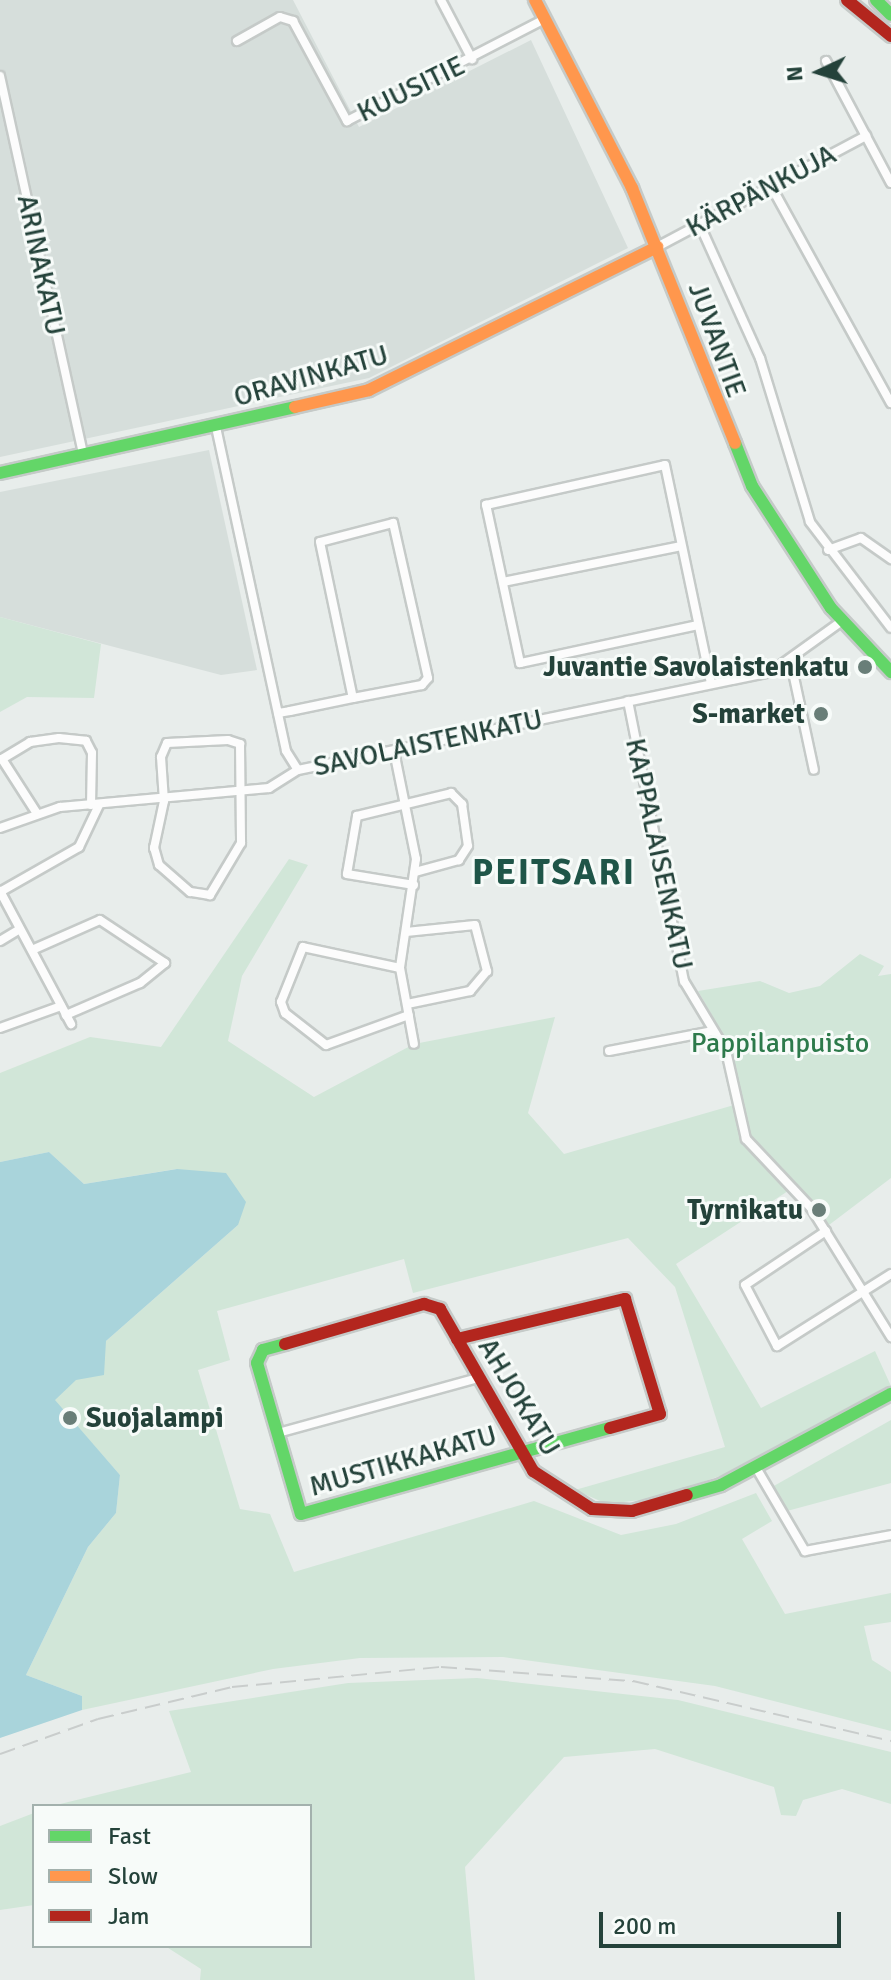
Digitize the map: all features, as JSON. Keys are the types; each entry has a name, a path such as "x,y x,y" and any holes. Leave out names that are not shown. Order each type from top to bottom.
{"main road":[{"name":"JUVANTIE","path":"535,0 657,247 738,459 842,621 891,672"},
{"path":"847,0 891,36"},
{"path":"876,0 891,15"},
{"name":"ORAVINKATU","path":"0,473 216,427 369,390 657,247"},
{"path":"457,1339 617,1296 631,1307 660,1414 521,1452"},
{"name":"AHJOKATU","path":"424,1304 440,1309 521,1452 557,1493 609,1512 658,1506 758,1471 891,1394"},
{"name":"MUSTIKKAKATU","path":"424,1304 263,1350 257,1363 301,1514 521,1452"}],"street":[{"path":"441,0 472,59"},
{"name":"KUUSITIE","path":"237,41 280,17 293,21 347,121 545,19"},
{"path":"826,61 891,183"},
{"name":"ARINAKATU","path":"0,76 83,455"},
{"name":"KÄRPÄNKUJA","path":"657,247 866,136"},
{"path":"771,186 891,403"},
{"path":"699,223 743,315 802,505 828,550 891,628"},
{"name":"SAVOLAISTENKATU","path":"216,427 278,713 298,770 711,683 791,663 842,621"},
{"path":"698,625 520,663 486,505 665,465 711,683"},
{"path":"278,713 353,698 428,678 398,526 320,542 353,698"},
{"path":"828,550 861,538 891,559"},
{"path":"503,582 681,546"},
{"path":"791,663 814,770"},
{"name":"KAPPALAISENKATU","path":"628,701 684,981 726,1051 746,1139 811,1208 826,1231"},
{"path":"36,812 2,759 30,742 59,738 86,741 92,753 95,805 79,847 0,892 71,1024"},
{"path":"167,743 240,744 244,792 241,843 210,895 190,892 159,865 154,848 164,801 161,757 167,743"},
{"path":"394,751 415,872 400,968 414,1044"},
{"path":"0,828 36,812 244,792 287,781 298,770"},
{"path":"414,885 347,874 357,816 404,801 451,793 462,804 468,846 459,860 415,872"},
{"path":"0,1028 140,983 165,963 100,920 32,950"},
{"path":"406,932 475,925 487,971 470,991 407,1004"},
{"path":"0,941 20,929"},
{"path":"400,968 303,947 281,1002 302,1030 326,1045 409,1015"},
{"path":"609,1051 713,1031"},
{"path":"891,1274 864,1291 777,1346 745,1285 826,1231 864,1291 891,1337"},
{"path":"278,1433 478,1378"},
{"path":"758,1471 805,1551 891,1535"}],"shaded area":[{"path":"0,0 293,0 359,127 531,40 628,248 369,378 0,457"},
{"path":"209,450 257,670 221,675 0,617 0,492"}],"green space":[{"path":"0,617 101,644 94,698 27,697 0,712"},
{"name":"Pappilanpuisto","path":"289,859 308,865 242,976 228,1041 314,1097 414,1044 555,1017 528,1113 564,1154 741,1103 728,1043 698,991 760,981 789,993 820,986 860,954 884,966 878,976 891,974 891,1178 829,1225 788,1191 676,1264 761,1408 875,1351 891,1386 754,1464 657,1498 607,1504 575,1490 725,1447 675,1287 628,1238 413,1293 404,1259 217,1311 230,1360 198,1370 240,1509 270,1514 294,1572 534,1501 621,1535 676,1524 756,1493 772,1521 742,1539 785,1614 891,1593 891,1622 864,1626 872,1660 891,1672 891,1731 715,1686 503,1657 360,1658 273,1669 82,1710 82,1696 26,1675 88,1547 116,1513 120,1475 54,1400 106,1341 238,1225 176,1169 84,1184 49,1152 0,1162 0,1073 90,1037 161,1047"},
{"path":"891,1420 891,1483 787,1511 772,1487"},
{"path":"477,1678 678,1700 891,1752 891,1804 842,1789 803,1800 796,1816 781,1815 774,1787 655,1749 564,1757 465,1867 475,1980 200,1980 201,1969 168,1948 312,1948 312,1804 60,1804 191,1772 169,1711 348,1683"},
{"path":"32,1814 32,1905 0,1910 0,1826"}],"water":[{"name":"Suojalampi","path":"49,1152 84,1184 177,1169 226,1173 246,1202 238,1225 106,1341 104,1375 76,1380 55,1400 120,1475 116,1513 88,1547 26,1675 82,1696 82,1710 0,1738 0,1162"}],"railway":[{"path":"0,1754 98,1719 232,1687 441,1667 633,1681 891,1741"}],"traffic: fast":[{"path":"876,0 891,15"},
{"path":"0,473 295,407"},
{"path":"735,443 752,486 831,608 891,672"},
{"path":"285,1344 263,1350 257,1363 301,1514 610,1428"},
{"path":"687,1495 721,1485 891,1394"}],"traffic: slow":[{"path":"535,0 632,188 735,443"},
{"path":"295,407 369,390 657,247"}],"traffic: jam":[{"path":"847,0 891,36"},
{"path":"457,1339 625,1299 660,1414 610,1428"},
{"path":"285,1344 424,1304 440,1309 533,1471 592,1509 632,1511 687,1495"}],"place":[{"name":"Juvantie Savolaistenkatu","path":"865,667"},
{"name":"S-market","path":"821,714"},
{"name":"Tyrnikatu","path":"819,1210"},
{"name":"Suojalampi","path":"70,1418"}],"district":[{"name":"PEITSARI","path":"554,873"}]}
